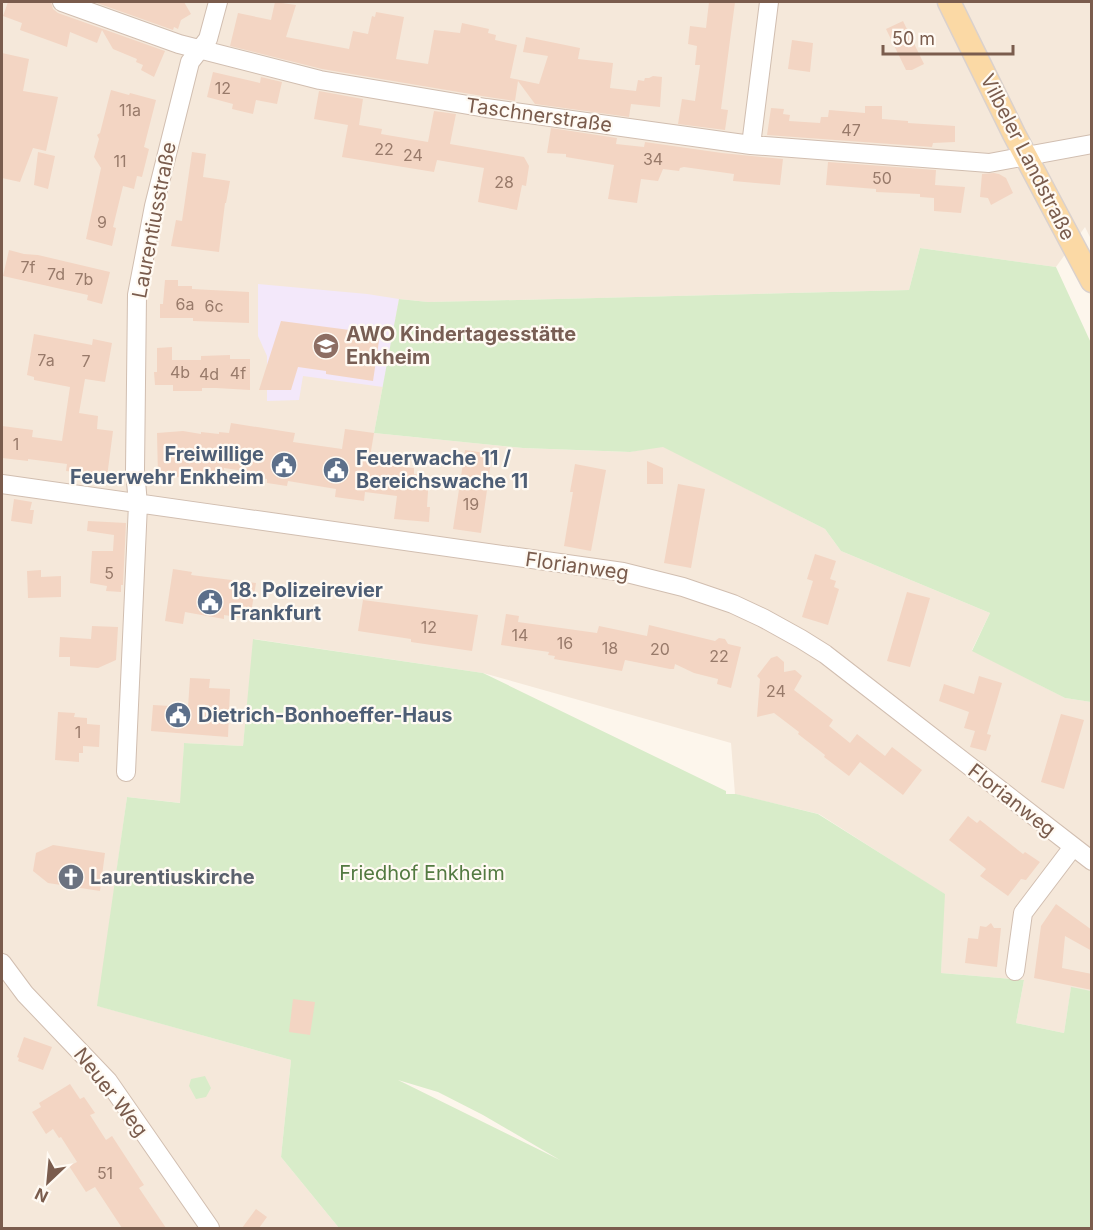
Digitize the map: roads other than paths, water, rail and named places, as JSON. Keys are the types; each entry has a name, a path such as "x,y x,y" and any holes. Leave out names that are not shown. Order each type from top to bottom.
{"main road":[{"name":"Vilbeler Landstraße","path":"949,2 1092,281"}],"street":[{"name":"Taschnerstraße","path":"62,2 200,50 332,82 486,108 751,145 989,163 1092,144"},
{"name":"Laurentiusstraße","path":"126,772 138,504 135,470 137,295 153,206 189,62 208,39 218,2"},
{"path":"751,145 769,2"},
{"name":"Florianweg","path":"2,484 623,572 683,587 733,604 770,621 825,654 1092,861"},
{"name":"Florianweg","path":"1015,971 1023,913 1073,847"},
{"name":"Neuer Weg","path":"2,963 25,994 108,1081 210,1228"}],"place":[{"name":"AWO Kindertagesstätte Enkheim","path":"326,346"},
{"name":"Freiwillige Feuerwehr Enkheim","path":"284,465"},
{"name":"Feuerwache 11 / Bereichswache 11","path":"336,470"},
{"name":"18. Polizeirevier Frankfurt","path":"210,602"},
{"name":"Dietrich-Bonhoeffer-Haus","path":"178,715"},
{"name":"Laurentiuskirche","path":"71,877"}],"park label":[{"name":"Friedhof Enkheim","path":"422,873"}]}
